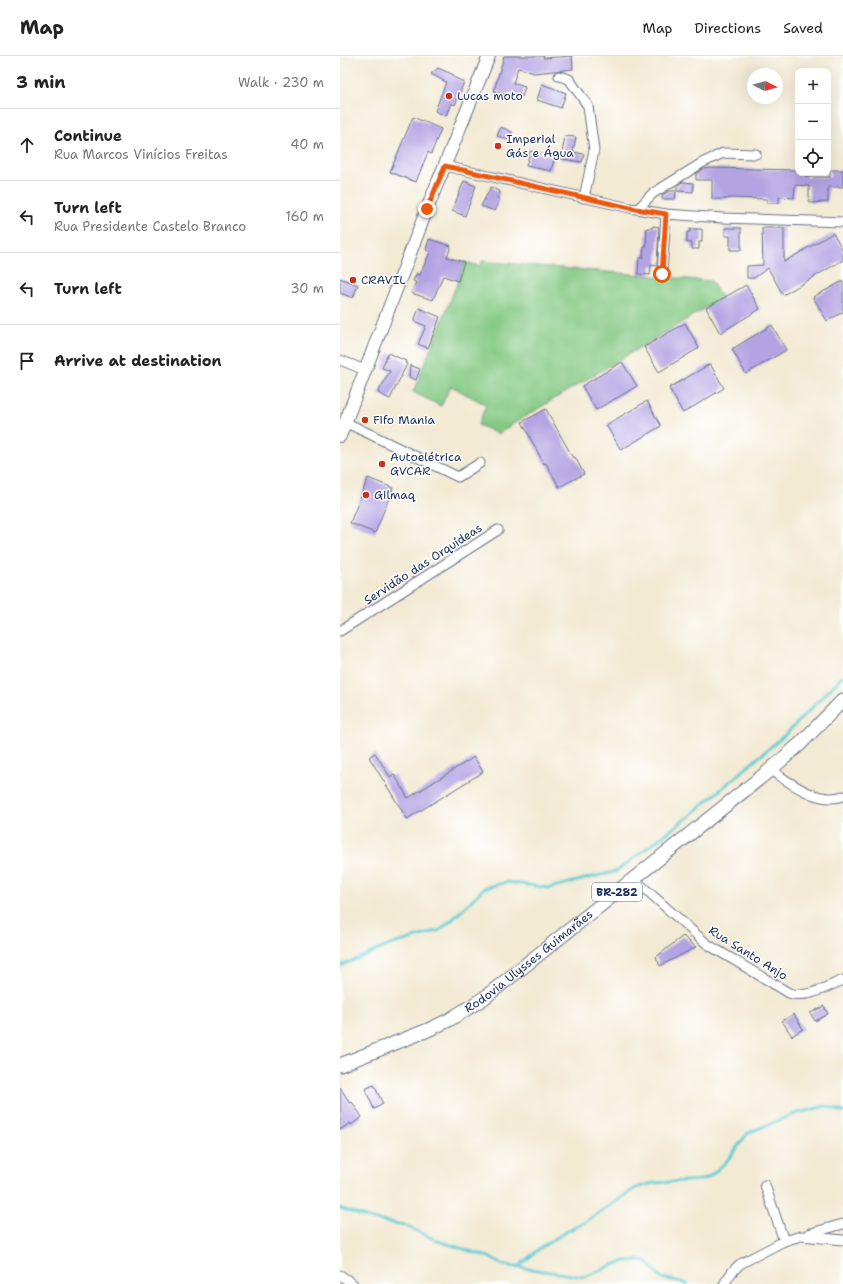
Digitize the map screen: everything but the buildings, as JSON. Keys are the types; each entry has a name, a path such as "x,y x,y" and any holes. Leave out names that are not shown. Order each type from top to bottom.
{"highway":[{"name":"Rodovia Ulysses Guimarães","path":"340,1065 428,1030 484,998 770,770 800,744 843,700"}],"main road":[{"path":"340,436 424,216 489,56"}],"street":[{"path":"559,76 569,80 588,106 594,150 584,198"},
{"path":"638,209 652,194 702,163 723,153 756,154"},
{"path":"445,166 584,198 666,214 723,218 843,222"},
{"path":"662,274 666,214"},
{"path":"340,360 365,370"},
{"path":"345,422 458,477 480,462"},
{"name":"Servidão das Orquídeas","path":"340,631 498,530"},
{"path":"770,770 803,790 816,795 825,798 843,796"},
{"name":"Rua Santo Anjo","path":"633,878 707,944 789,993 795,995 807,995 843,980"},
{"path":"765,1185 784,1241"},
{"path":"724,1284 732,1272 740,1264 784,1241 843,1224"},
{"path":"801,1236 843,1240"},
{"path":"340,1275 353,1284"}],"green space":[{"path":"482,261 711,281 722,298 498,434 478,425 486,405 451,386 441,406 413,392 458,281 464,262 480,266"}],"waterway":[{"path":"340,966 390,945 440,930 484,888 507,882 549,888 617,871 692,814 786,734 843,676"},
{"path":"517,1268 540,1248 585,1222 636,1188 653,1183 701,1180 709,1177 726,1162 748,1133 794,1114 826,1106 843,1112"},
{"path":"340,1208 371,1219 404,1225 438,1241 489,1257 503,1265 585,1277 612,1265 626,1261 645,1260 661,1278 687,1284"}],"place":[{"name":"Lucas moto","path":"449,96"},
{"name":"Imperial Gás e Água","path":"498,146"},
{"name":"CRAVIL","path":"353,280"},
{"name":"Fifo Mania","path":"365,420"},
{"name":"Autoelétrica GVCAR","path":"382,464"},
{"name":"Gilmaq","path":"366,495"}],"route":[{"path":"427,209 445,166 630,208 666,214 662,274"}]}
